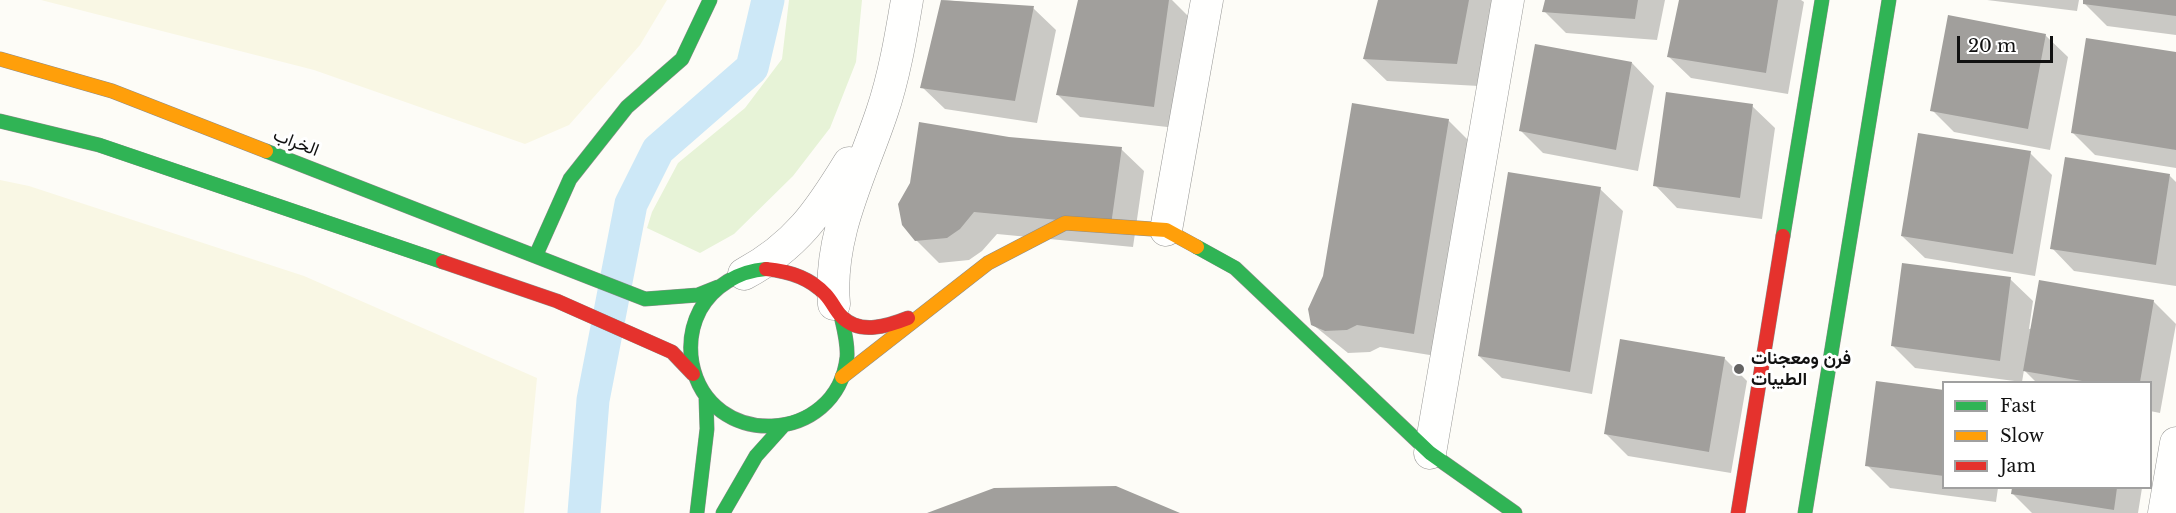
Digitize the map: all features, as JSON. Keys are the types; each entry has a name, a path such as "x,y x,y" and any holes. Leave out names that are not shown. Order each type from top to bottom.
{"main road":[{"path":"536,255 570,179 627,107 682,59 710,0"},
{"path":"1738,513 1822,0"},
{"path":"1805,513 1889,0"},
{"name":"الخراب","path":"0,59 112,91 645,299 699,295 731,280"},
{"path":"0,121 99,145 557,301 634,333 672,352 693,374 706,399 732,419 747,425 783,426 802,420 819,409 833,394 842,377 847,357 846,336 837,310"},
{"path":"842,377 922,312 988,263 1065,223 1166,230 1235,268 1430,453 1515,513"},
{"path":"693,374 689,351 692,327 702,305 731,280 758,270 786,272 813,284 854,325 868,328 895,324 922,312"},
{"path":"697,513 707,429 706,399"},
{"path":"723,513 752,459 766,440 783,426"}],"street":[{"path":"837,310 832,264 839,230 883,109 907,0"},
{"path":"1166,230 1207,0"},
{"path":"1430,453 1508,0"},
{"path":"731,280 772,259 796,237 826,200 883,109"},
{"path":"2164,513 2176,443"}],"shaded area":[{"path":"41,0 667,0 640,45 569,125 525,144 314,70"},
{"path":"0,180 29,186 304,276 537,378 524,513 0,513"}],"green space":[{"path":"789,0 862,0 856,62 830,128 793,176 734,234 700,253 647,228 652,212 678,163 745,108 782,59"}],"building":[{"path":"941,0 1034,6 1015,101 920,88"},
{"path":"1078,0 1169,0 1154,107 1056,95"},
{"path":"1378,0 1469,0 1457,64 1363,59"},
{"path":"1545,0 1638,0 1635,19 1542,12"},
{"path":"1679,0 1778,0 1766,73 1667,57"},
{"path":"2083,0 2176,0 2176,16 2083,4"},
{"path":"1948,15 2046,34 2028,129 1930,111"},
{"path":"2086,38 2176,52 2176,150 2071,133"},
{"path":"1535,44 1632,62 1616,150 1519,131"},
{"path":"1666,92 1753,104 1740,198 1653,186"},
{"path":"1352,103 1449,119 1414,334 1357,325 1347,330 1325,331 1311,325 1308,309 1323,276"},
{"path":"919,122 1009,137 1122,147 1111,225 974,212 960,229 947,238 915,241 902,225 898,204 910,183"},
{"path":"1918,133 2031,151 2013,254 1901,236"},
{"path":"2065,157 2170,174 2156,265 2050,249"},
{"path":"1508,172 1601,187 1570,372 1478,356"},
{"path":"1902,263 2011,277 2000,361 1891,346"},
{"path":"2039,280 2154,300 2140,381 2082,381 2023,371"},
{"path":"1620,339 1725,357 1709,452 1604,434"},
{"path":"1876,381 1942,390 1942,476 1865,466"},
{"path":"1116,486 1180,513 927,513 994,488"},
{"path":"2012,489 2117,489 2114,510 2011,494"}],"waterway":[{"path":"584,513 593,400 631,204 658,150 752,68 768,0"}],"traffic: fast":[{"path":"536,255 570,179 627,107 682,59 710,0"},
{"path":"1783,236 1822,0"},
{"path":"1805,513 1889,0"},
{"path":"0,121 99,145 443,262"},
{"path":"266,151 645,299 698,295 718,287"},
{"path":"1197,247 1235,268 1430,453 1515,513"},
{"path":"766,269 746,273 719,287 705,301 693,329 692,363 703,392 722,412 746,423 772,426 798,421 821,407 838,386 847,357 841,316"},
{"path":"697,513 707,429 706,399"},
{"path":"723,513 756,456 783,426"}],"traffic: slow":[{"path":"0,59 112,91 266,151"},
{"path":"842,377 988,263 1065,223 1166,230 1197,247"}],"traffic: jam":[{"path":"1738,513 1783,236"},
{"path":"443,262 557,301 672,352 693,374"},
{"path":"766,269 790,274 813,284 827,297 842,317 857,326 883,326 908,318"}],"place":[{"name":"فرن ومعجنات الطيبات","path":"1739,369"}]}
